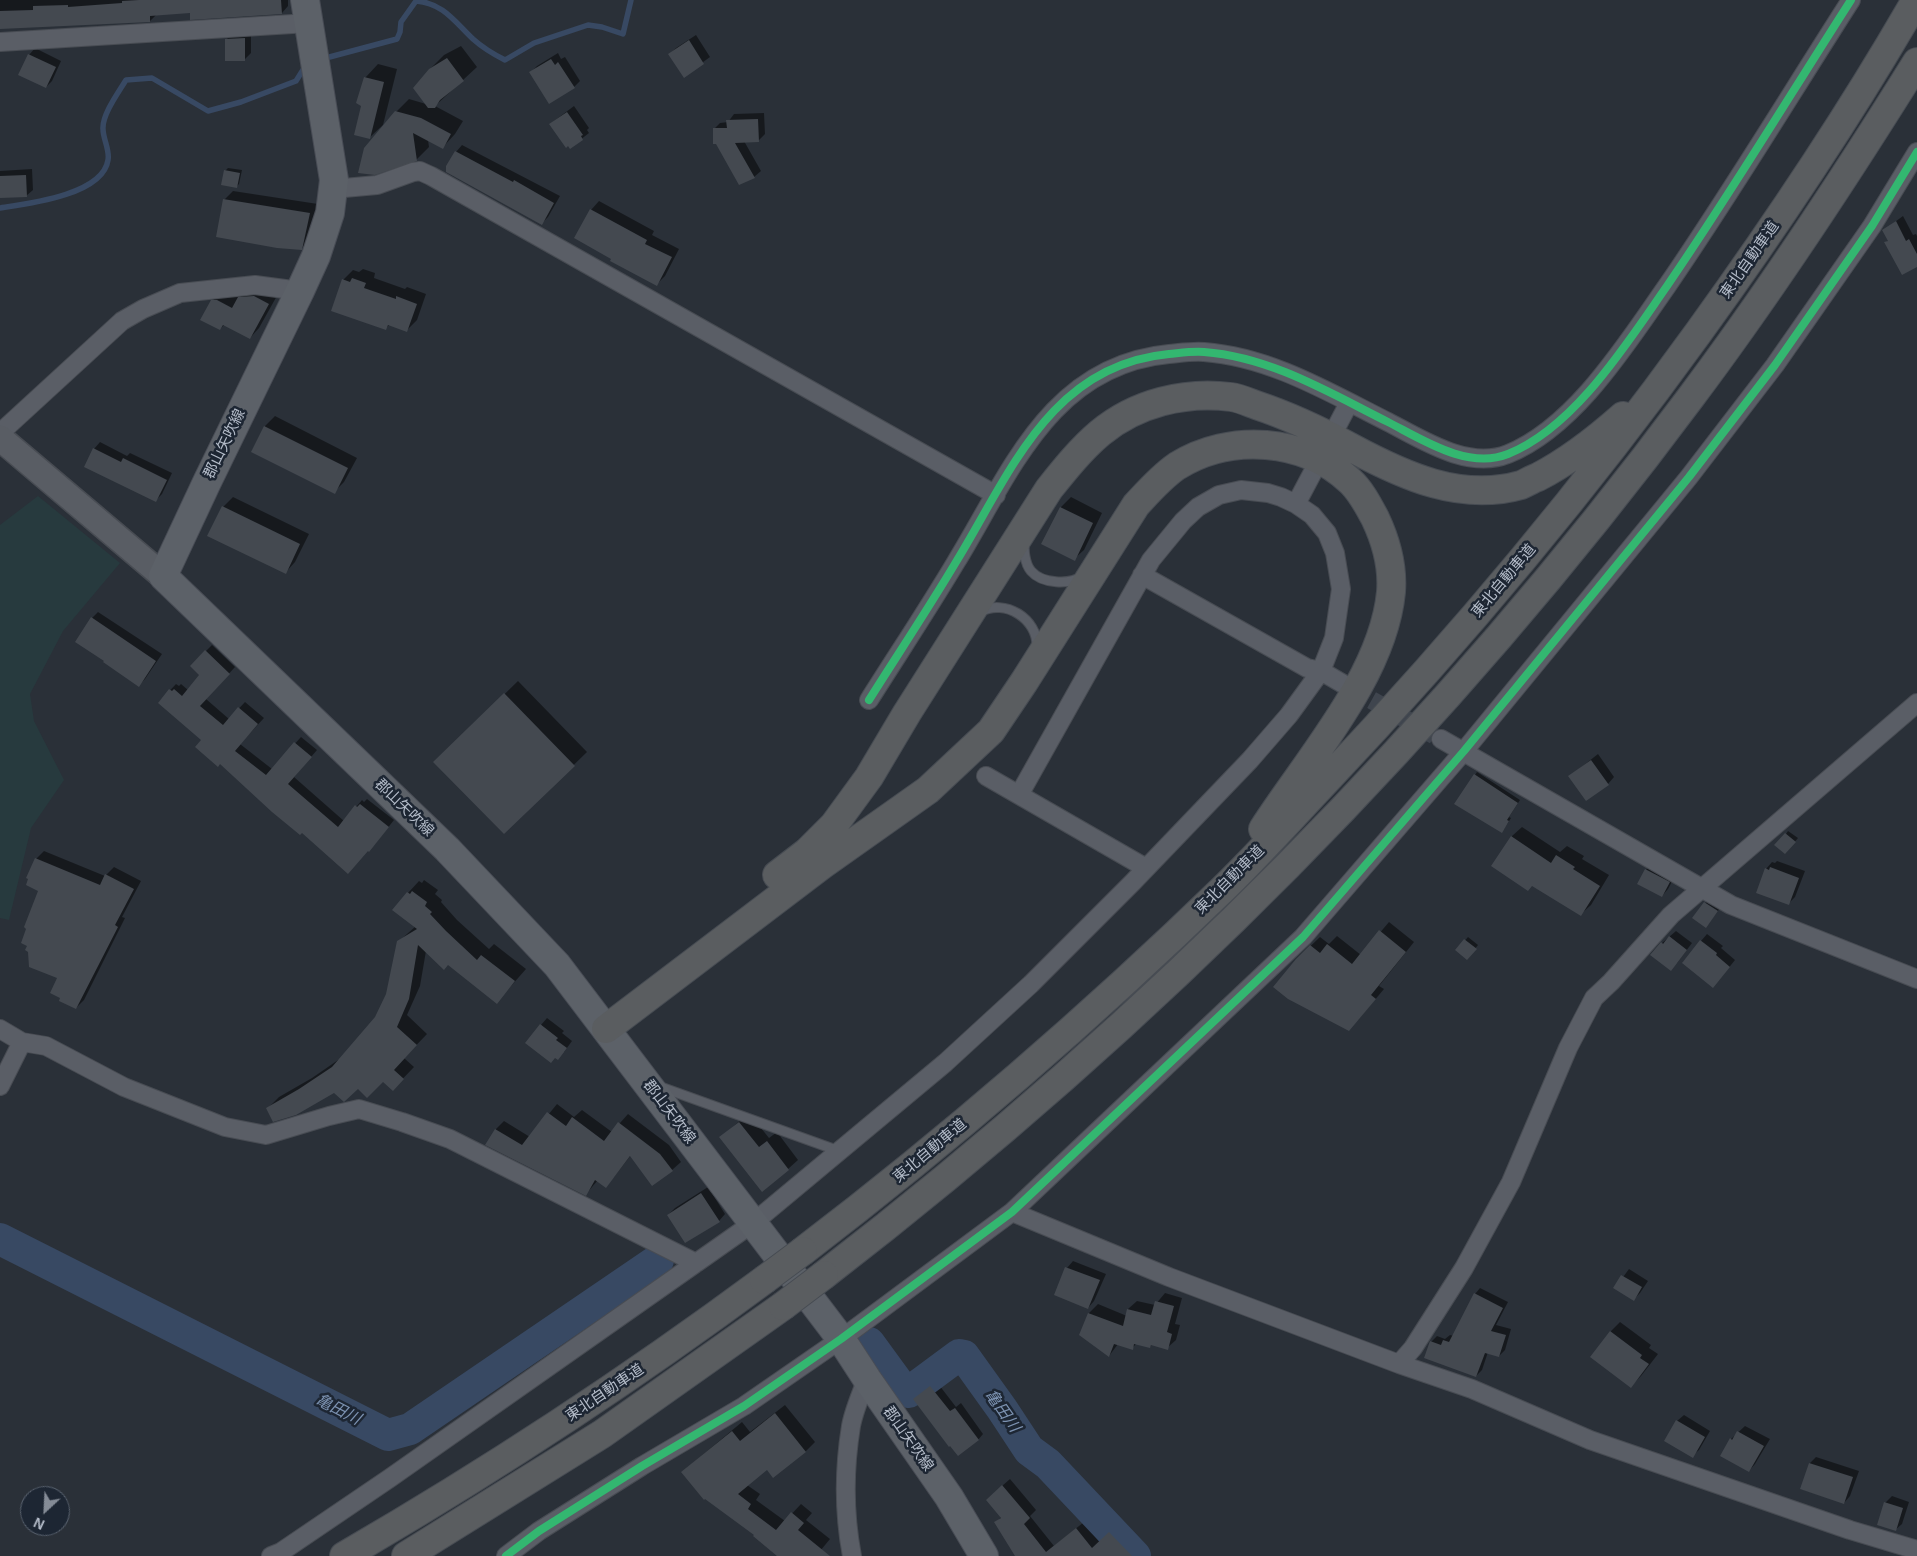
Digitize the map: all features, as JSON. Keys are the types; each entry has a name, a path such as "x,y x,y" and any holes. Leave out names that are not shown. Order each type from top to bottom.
{"highway":[{"name":"東北自動車道","path":"344,1556 507,1458 582,1409 678,1344 803,1252 892,1183 1056,1045 1228,883 1362,743 1436,661 1568,505 1665,378 1801,187 1850,111 1916,0"},
{"name":"東北自動車道","path":"406,1556 602,1434 783,1306 903,1214 1002,1132 1077,1066 1146,1004 1253,901 1388,762 1521,610 1593,524 1692,396 1825,205 1917,62"},
{"path":"600,1022 807,852 827,832 869,777 1049,488 1073,459 1100,433 1123,417 1147,405 1195,396 1232,397 1275,411 1332,437 1391,469 1422,481 1446,487 1486,491 1522,485 1567,460 1609,428 1665,378"},
{"path":"600,1022 928,790 991,731 1136,505 1157,482 1178,466 1205,453 1234,445 1264,444 1292,448 1333,467 1351,482 1366,502 1381,531 1390,560 1391,590 1386,623 1376,653 1332,728 1228,883"},
{"path":"420,1556 457,1526"}],"main road":[{"name":"郡山矢吹線","path":"307,11 334,180 330,213 316,256 300,291 206,482 163,576 447,849 557,965 841,1339 866,1379 949,1497 984,1556"}],"street":[{"path":"869,700 956,564 1020,453 1046,418 1069,396 1091,379 1118,366 1149,356 1204,352 1252,360 1291,374 1433,446 1481,458 1505,455 1546,433 1613,363 1709,225 1851,0"},
{"path":"0,42 307,11"},
{"path":"506,1556 539,1531 634,1471 744,1406 841,1339 1012,1212 1303,936 1464,751 1689,477 1775,365 1872,226 1917,152"},
{"path":"333,189 377,185 420,171 431,176 996,495"},
{"path":"0,434 122,321 143,309 180,293 255,285 300,291"},
{"path":"1338,424 1349,403"},
{"path":"0,438 163,576"},
{"path":"1296,504 1314,470"},
{"path":"271,1556 280,1552 390,1478 753,1223 945,1063 1038,977 1250,760 1289,715 1321,671 1334,638 1341,589 1340,572 1335,553 1327,533 1312,515 1296,504 1268,493 1242,490 1219,496 1198,508 1183,521 1151,560 1019,795"},
{"path":"1142,576 1307,668 1321,671 1345,685"},
{"path":"1399,1364 1414,1348 1464,1268 1511,1182 1568,1048 1594,998 1671,915 1917,703"},
{"path":"1441,739 1731,905 1917,979"},
{"path":"986,776 1146,868"},
{"path":"0,1029 22,1042 46,1046 124,1087 225,1127 266,1134 359,1108 402,1122 450,1139 696,1263"},
{"path":"0,1086 22,1042"},
{"path":"1012,1212 1169,1277 1399,1364 1472,1389 1590,1440 1850,1530 1917,1550"},
{"path":"852,1556 848,1534 845,1475 852,1425 866,1379"}],"lane":[{"path":"1030,518 1024,544 1026,558 1032,571 1047,580 1069,582 1080,578 1100,561"},
{"path":"958,633 975,615 988,607 1004,608 1019,614 1032,625 1038,638 1036,663"},
{"path":"646,1081 839,1151"}],"green space":[{"path":"38,496 120,563 63,631 30,694 34,721 64,780 31,828 9,920 0,918 0,525"}],"building":[{"path":"139,0 281,0 282,14 190,20 190,13 150,16 150,22 0,29 0,11 33,10 33,6 68,5 68,7"},
{"path":"245,38 245,61 225,61 225,39"},
{"path":"689,40 704,64 684,78 668,54"},
{"path":"28,54 56,67 46,88 18,75"},
{"path":"447,58 464,81 440,100 435,108 428,108 413,88 429,69"},
{"path":"551,59 555,65 558,62 575,88 549,104 529,72"},
{"path":"364,77 384,82 370,139 354,135 361,106 356,103"},
{"path":"395,111 421,118 451,134 443,149 413,133 417,161 375,175 358,173 364,148"},
{"path":"567,112 583,135 581,136 583,140 570,149 568,146 566,148 549,124"},
{"path":"758,119 759,142 735,143 755,178 739,185 716,144 713,144 713,128 727,128 726,120"},
{"path":"455,151 513,182 514,180 554,203 542,225 446,172 446,166"},
{"path":"224,170 240,173 237,188 221,185"},
{"path":"26,175 27,197 0,198 0,176"},
{"path":"223,199 310,213 302,250 277,248 216,237"},
{"path":"590,209 647,240 645,244 672,257 657,286 610,261 611,259 574,238"},
{"path":"1896,221 1906,241 1909,239 1917,254 1917,267 1902,275 1884,242 1888,241 1882,230"},
{"path":"352,278 366,283 364,288 396,299 396,296 417,304 407,332 388,325 386,330 331,311 342,279 350,282"},
{"path":"254,296 269,304 250,339 223,325 220,330 200,320 211,300 217,300 232,308 238,297"},
{"path":"264,426 348,468 335,494 251,452"},
{"path":"93,448 121,462 123,458 167,480 156,502 84,467"},
{"path":"222,506 300,544 286,574 207,536"},
{"path":"1060,507 1093,523 1075,561 1041,544"},
{"path":"91,617 156,661 139,687 75,642"},
{"path":"205,650 230,674 200,706 223,725 238,707 258,724 235,751 266,775 294,742 312,757 288,784 338,827 355,805 357,807 360,804 389,827 348,874 302,833 300,835 272,812 220,764 218,767 195,747 201,740 158,703 169,689 172,691 174,689 182,696 199,675 190,666"},
{"path":"504,693 575,766 504,834 433,762"},
{"path":"1591,760 1609,785 1586,801 1568,776"},
{"path":"1474,774 1518,803 1507,820 1509,821 1502,833 1454,804"},
{"path":"1785,833 1796,842 1785,854 1774,845"},
{"path":"1511,836 1551,863 1556,855 1575,867 1573,869 1600,886 1581,916 1532,886 1528,891 1491,866"},
{"path":"35,858 100,885 105,874 134,889 115,925 118,927 76,1009 59,1001 60,998 50,993 57,978 29,967 28,952 25,950 27,946 21,943 26,929 24,927 38,891 26,885 28,879 26,878"},
{"path":"1770,867 1799,878 1789,905 1756,893 1765,868 1769,870"},
{"path":"1645,869 1670,882 1662,897 1637,884"},
{"path":"412,891 427,902 425,906 432,912 430,914 477,960 481,955 515,981 497,1004 448,965 444,970 418,945 409,999 397,1027 417,1045 394,1070 404,1079 393,1091 383,1082 367,1098 358,1089 344,1102 334,1093 296,1115 273,1122 266,1108 332,1067 375,1017 386,994 397,941 417,929 392,910 407,892 410,894"},
{"path":"1704,902 1718,911 1706,928 1692,918"},
{"path":"1379,930 1406,952 1371,995 1376,999 1349,1031 1288,999 1273,987 1310,945 1320,953 1327,944 1352,964"},
{"path":"1669,936 1687,950 1671,971 1650,955"},
{"path":"1464,939 1477,949 1467,960 1455,950"},
{"path":"1700,940 1717,953 1716,955 1730,967 1713,988 1682,963"},
{"path":"540,1024 567,1048 558,1060 555,1058 551,1063 525,1043"},
{"path":"547,1112 566,1126 572,1117 604,1141 618,1122 660,1154 673,1171 652,1186 630,1156 606,1188 595,1180 586,1196 485,1145 495,1129 522,1145"},
{"path":"739,1122 759,1147 767,1141 789,1170 762,1192 719,1137"},
{"path":"701,1193 720,1222 685,1243 667,1215"},
{"path":"1065,1267 1100,1280 1088,1309 1054,1295"},
{"path":"1621,1275 1642,1287 1634,1301 1613,1288"},
{"path":"1474,1293 1503,1308 1491,1331 1506,1335 1499,1357 1485,1353 1476,1377 1424,1358 1430,1341 1441,1345 1443,1340 1449,1342"},
{"path":"1155,1301 1174,1306 1167,1332 1172,1334 1168,1350 1151,1345 1150,1348 1134,1344 1133,1350 1114,1344 1109,1357 1079,1335 1088,1313 1123,1326 1127,1309 1151,1315"},
{"path":"1610,1331 1642,1355 1640,1358 1649,1364 1631,1388 1590,1357"},
{"path":"930,1386 950,1411 955,1408 979,1440 958,1456 913,1399"},
{"path":"775,1413 806,1452 773,1478 767,1470 738,1494 751,1504 748,1509 776,1530 791,1512 804,1523 798,1530 830,1556 777,1556 754,1535 704,1500 681,1472 732,1431 740,1441"},
{"path":"1676,1420 1705,1437 1693,1458 1664,1441"},
{"path":"1737,1431 1764,1446 1749,1472 1720,1456 1730,1438 1732,1440"},
{"path":"1809,1463 1853,1477 1844,1504 1800,1489"},
{"path":"1002,1485 1030,1518 1024,1524 1046,1552 1076,1528 1092,1548 1109,1532 1132,1556 1015,1556 994,1522 1001,1518 986,1500"},
{"path":"1884,1502 1903,1508 1896,1531 1877,1525"}],"waterway":[{"path":"322,59 397,39 401,22 416,1 434,5 441,9 473,39 505,60 534,43 588,25 602,27 623,34 631,0"},
{"path":"0,208 62,196 79,190 93,182 103,172 108,160 103,123 111,104 126,80 152,78 208,111 241,102 296,81 306,65"},
{"name":"亀田川","path":"0,1239 388,1435 410,1429 658,1260"},
{"name":"亀田川","path":"869,1343 904,1391 909,1392 959,1355 964,1356 1029,1450 1048,1464 1135,1556"}],"tunnel":[{"path":"1348,687 1441,739"}],"cycle path":[{"path":"869,700 945,580 1016,460 1038,429 1064,401 1093,379 1128,362 1169,354 1195,352 1229,355 1253,361 1322,388 1431,444 1462,456 1493,458 1508,454 1532,441 1577,404 1617,357 1714,215 1851,0"},
{"path":"506,1556 539,1531 642,1466 744,1406 841,1339 1012,1212 1303,937 1464,751 1689,477 1775,365 1872,226 1917,152"}]}
